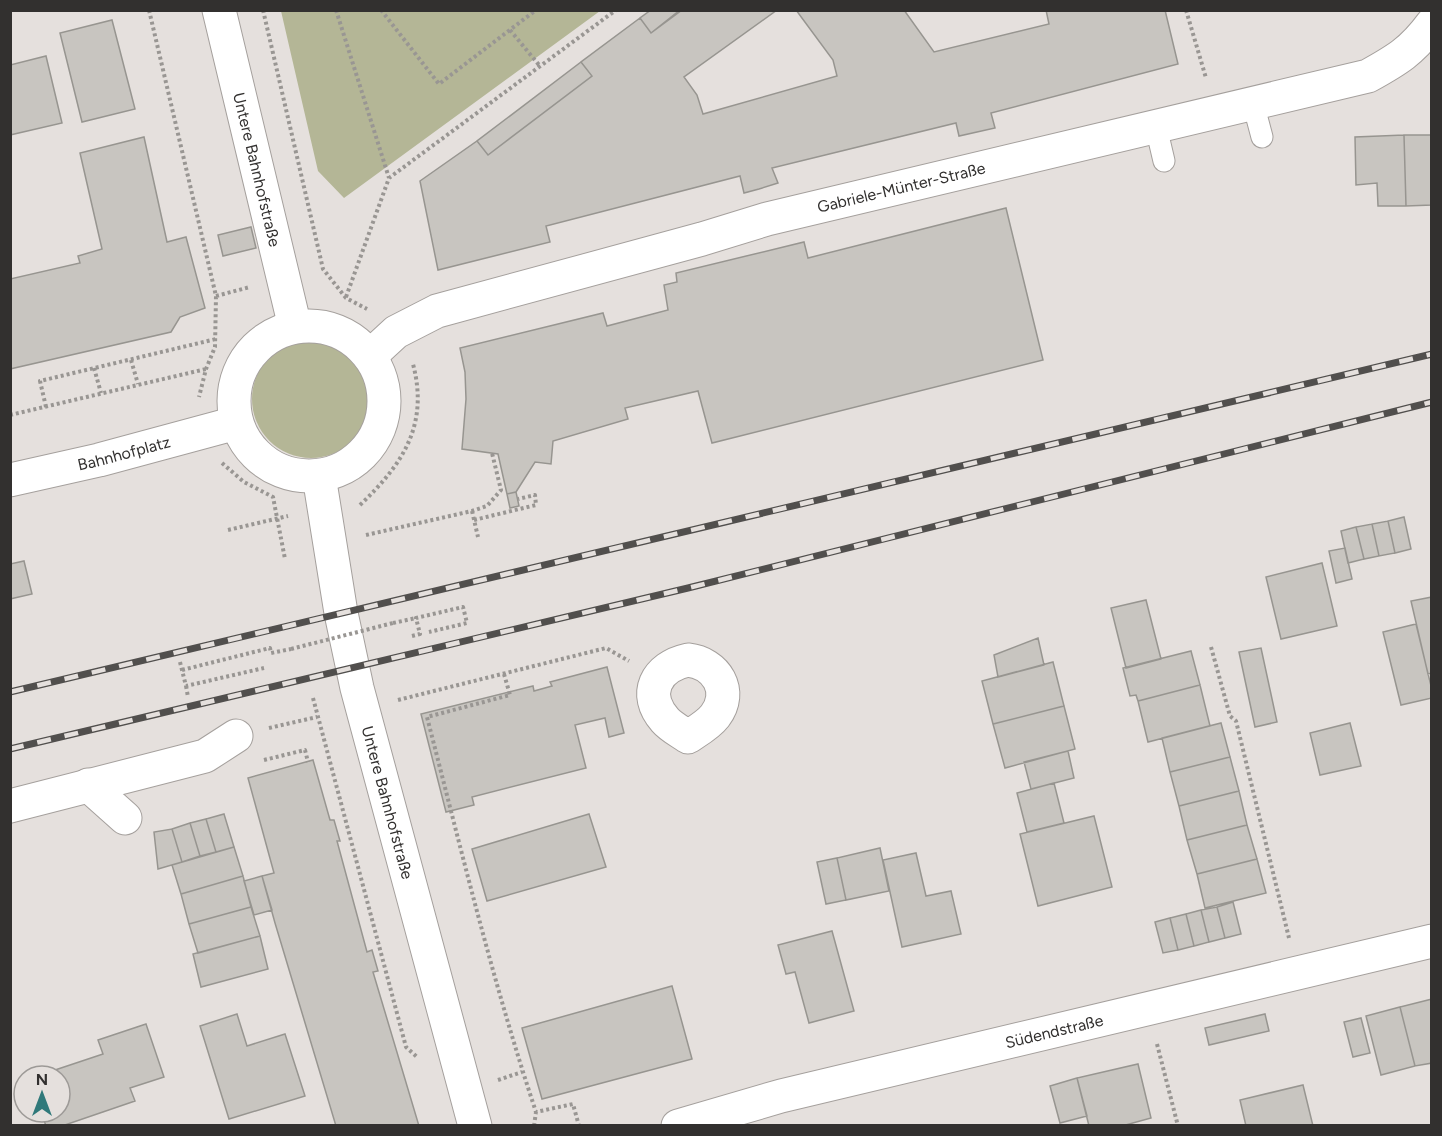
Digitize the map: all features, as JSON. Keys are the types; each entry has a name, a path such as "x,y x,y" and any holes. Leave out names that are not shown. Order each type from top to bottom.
{"street":[{"name":"Untere Bahnhofstraße","path":"219,10 295,327"},
{"name":"Gabriele-Münter-Straße","path":"370,356 396,332 437,311 702,239 767,219 1368,76 1398,60 1422,37 1431,24"},
{"path":"317,326 338,331 357,342 370,356 381,378 385,400 382,421 374,441 359,458 341,470 319,476 299,476 278,470 260,459 246,443 236,423 233,398 238,374 251,351 271,336 295,327 317,326"},
{"name":"Bahnhofplatz","path":"10,480 99,460 236,423"},
{"name":"Untere Bahnhofstraße","path":"319,476 341,614 357,688 475,1125"},
{"path":"10,806 205,756 236,736"},
{"path":"88,785 125,818"},
{"name":"Südendstraße","path":"678,1125 781,1096 1431,941"}],"lane":[{"path":"1253,104 1262,137"},
{"path":"1156,127 1164,161"}],"path":[{"path":"149,10 216,296 215,347 206,369 200,399"},
{"path":"263,10 323,269 346,298 375,312"},
{"path":"336,10 389,178"},
{"path":"381,10 439,84 536,10"},
{"path":"346,298 389,178 616,10"},
{"path":"1186,10 1216,113"},
{"path":"510,30 539,65"},
{"path":"216,296 256,285"},
{"path":"46,407 40,381 216,339"},
{"path":"131,360 138,384"},
{"path":"357,508 387,478 412,438 417,404 417,379 412,362"},
{"path":"94,368 101,393"},
{"path":"10,415 206,369"},
{"path":"362,536 487,506 501,490 492,453"},
{"path":"224,467 244,482 273,497 285,559"},
{"path":"474,520 536,505 535,495 518,499"},
{"path":"472,511 478,537"},
{"path":"228,530 277,518"},
{"path":"182,670 270,648 271,653 291,649 463,607 467,623 429,632"},
{"path":"412,636 420,634 416,618"},
{"path":"1211,647 1230,716 1236,721 1297,972"},
{"path":"398,700 606,648"},
{"path":"180,662 188,697"},
{"path":"186,686 264,668"},
{"path":"504,674 510,695 427,717 460,848 536,1112 534,1125"},
{"path":"313,698 406,1047"},
{"path":"292,723 317,717"},
{"path":"1148,1009 1178,1125"},
{"path":"498,1080 523,1071"},
{"path":"536,1112 573,1104 579,1125"}],"green space":[{"path":"281,10 600,11 344,198 318,171"},
{"path":"311,340 334,344 353,357 366,376 370,399 366,422 353,441 334,454 311,458 288,454 269,441 256,422 252,399 256,376 269,357 288,344"}],"building":[{"path":"651,10 682,10 651,33 640,18"},
{"path":"680,10 777,10 684,77 697,95 703,114 837,76 833,60 796,10 904,10 934,52 1049,24 1046,10 1165,10 1178,64 991,113 995,128 959,136 956,123 772,168 778,183 744,193 740,176 546,226 550,242 438,270 420,181 477,141 488,155 592,76 581,62 640,18 651,33"},
{"path":"112,20 135,109 82,122 60,33"},
{"path":"46,56 62,123 10,135 10,65"},
{"path":"581,62 592,76 488,155 477,141"},
{"path":"1404,135 1432,135 1432,205 1406,206"},
{"path":"1404,135 1406,206 1378,206 1377,183 1356,185 1355,137"},
{"path":"144,137 167,242 186,237 205,308 180,317 171,332 10,369 10,279 80,263 78,256 102,249 80,153"},
{"path":"1006,208 1043,360 712,443 698,391 625,408 628,419 553,441 551,464 535,462 516,492 507,494 498,454 462,449 466,399 465,372 460,348 603,313 607,326 668,310 664,285 677,282 676,273 804,242 808,258"},
{"path":"251,227 256,248 223,256 218,235"},
{"path":"516,492 519,506 510,508 507,494"},
{"path":"1404,517 1411,549 1395,553 1388,521"},
{"path":"1388,521 1395,553 1379,556 1372,524"},
{"path":"1372,524 1379,556 1364,559 1356,527"},
{"path":"1356,527 1364,559 1348,563 1341,531"},
{"path":"1345,548 1352,579 1336,583 1329,551"},
{"path":"24,561 32,594 10,599 10,564"},
{"path":"1322,563 1337,626 1281,639 1266,577"},
{"path":"1432,597 1432,673 1428,674 1411,601"},
{"path":"1146,600 1161,659 1126,668 1111,608"},
{"path":"1416,624 1432,698 1401,705 1383,632"},
{"path":"1038,638 1044,665 998,677 994,655"},
{"path":"1261,648 1277,722 1255,727 1239,652"},
{"path":"1191,651 1200,685 1138,701 1136,695 1130,696 1123,668"},
{"path":"1053,662 1064,706 993,724 982,681"},
{"path":"607,667 624,733 609,737 605,718 575,725 586,768 472,797 474,805 446,812 421,714 533,686 534,691 552,686 550,682"},
{"path":"1200,685 1210,726 1148,742 1138,701"},
{"path":"1064,706 1075,749 1005,768 993,724"},
{"path":"1221,723 1230,757 1170,772 1162,738"},
{"path":"1350,723 1361,766 1320,775 1310,733"},
{"path":"1068,751 1074,778 1031,789 1024,762"},
{"path":"1230,757 1239,791 1179,806 1170,772"},
{"path":"313,760 330,820 334,820 340,841 337,841 367,952 372,950 378,971 373,972 419,1126 336,1126 275,923 262,876 274,873 248,778"},
{"path":"1054,783 1064,823 1027,832 1017,793"},
{"path":"1239,791 1247,825 1187,840 1179,806"},
{"path":"224,814 234,847 216,852 206,819"},
{"path":"589,814 606,867 487,901 472,849"},
{"path":"1094,816 1112,887 1038,906 1020,834"},
{"path":"206,819 216,852 200,856 190,823"},
{"path":"190,823 200,856 182,862 172,829"},
{"path":"1247,825 1257,859 1197,874 1187,840"},
{"path":"172,829 182,862 158,869 154,832"},
{"path":"234,847 243,876 181,894 172,865"},
{"path":"880,848 889,891 846,900 837,858"},
{"path":"916,853 926,896 951,891 961,934 902,947 883,860"},
{"path":"837,858 846,900 826,904 817,862"},
{"path":"1257,859 1266,893 1205,908 1197,874"},
{"path":"243,876 251,907 189,924 181,894"},
{"path":"262,876 272,910 254,915 244,881"},
{"path":"1233,902 1241,934 1225,938 1217,907"},
{"path":"251,907 260,936 198,953 189,924"},
{"path":"1217,907 1225,938 1209,942 1201,910"},
{"path":"1201,910 1209,942 1194,946 1186,914"},
{"path":"1186,914 1194,946 1178,950 1170,918"},
{"path":"1170,918 1178,950 1163,953 1155,922"},
{"path":"832,931 854,1011 809,1023 795,972 786,974 778,945"},
{"path":"260,936 268,969 201,987 193,954"},
{"path":"672,986 692,1059 542,1099 522,1028"},
{"path":"1432,999 1432,1063 1415,1066 1400,1007"},
{"path":"1400,1007 1415,1066 1381,1075 1366,1016"},
{"path":"237,1014 247,1046 285,1034 305,1096 229,1119 200,1026"},
{"path":"1265,1014 1269,1031 1209,1045 1205,1028"},
{"path":"1361,1018 1370,1053 1353,1057 1344,1022"},
{"path":"146,1024 164,1077 130,1088 135,1101 72,1123 72,1064 103,1054 98,1040"},
{"path":"1138,1064 1151,1118 1122,1126 1089,1126 1077,1078"},
{"path":"1077,1078 1087,1116 1060,1123 1050,1086"},
{"path":"1303,1085 1313,1126 1246,1126 1240,1100"},
{"path":"45,1124 68,1124 62,1126 46,1126"}],"railway":[{"path":"10,692 1432,354"},
{"path":"10,749 688,588 1432,402"}]}
